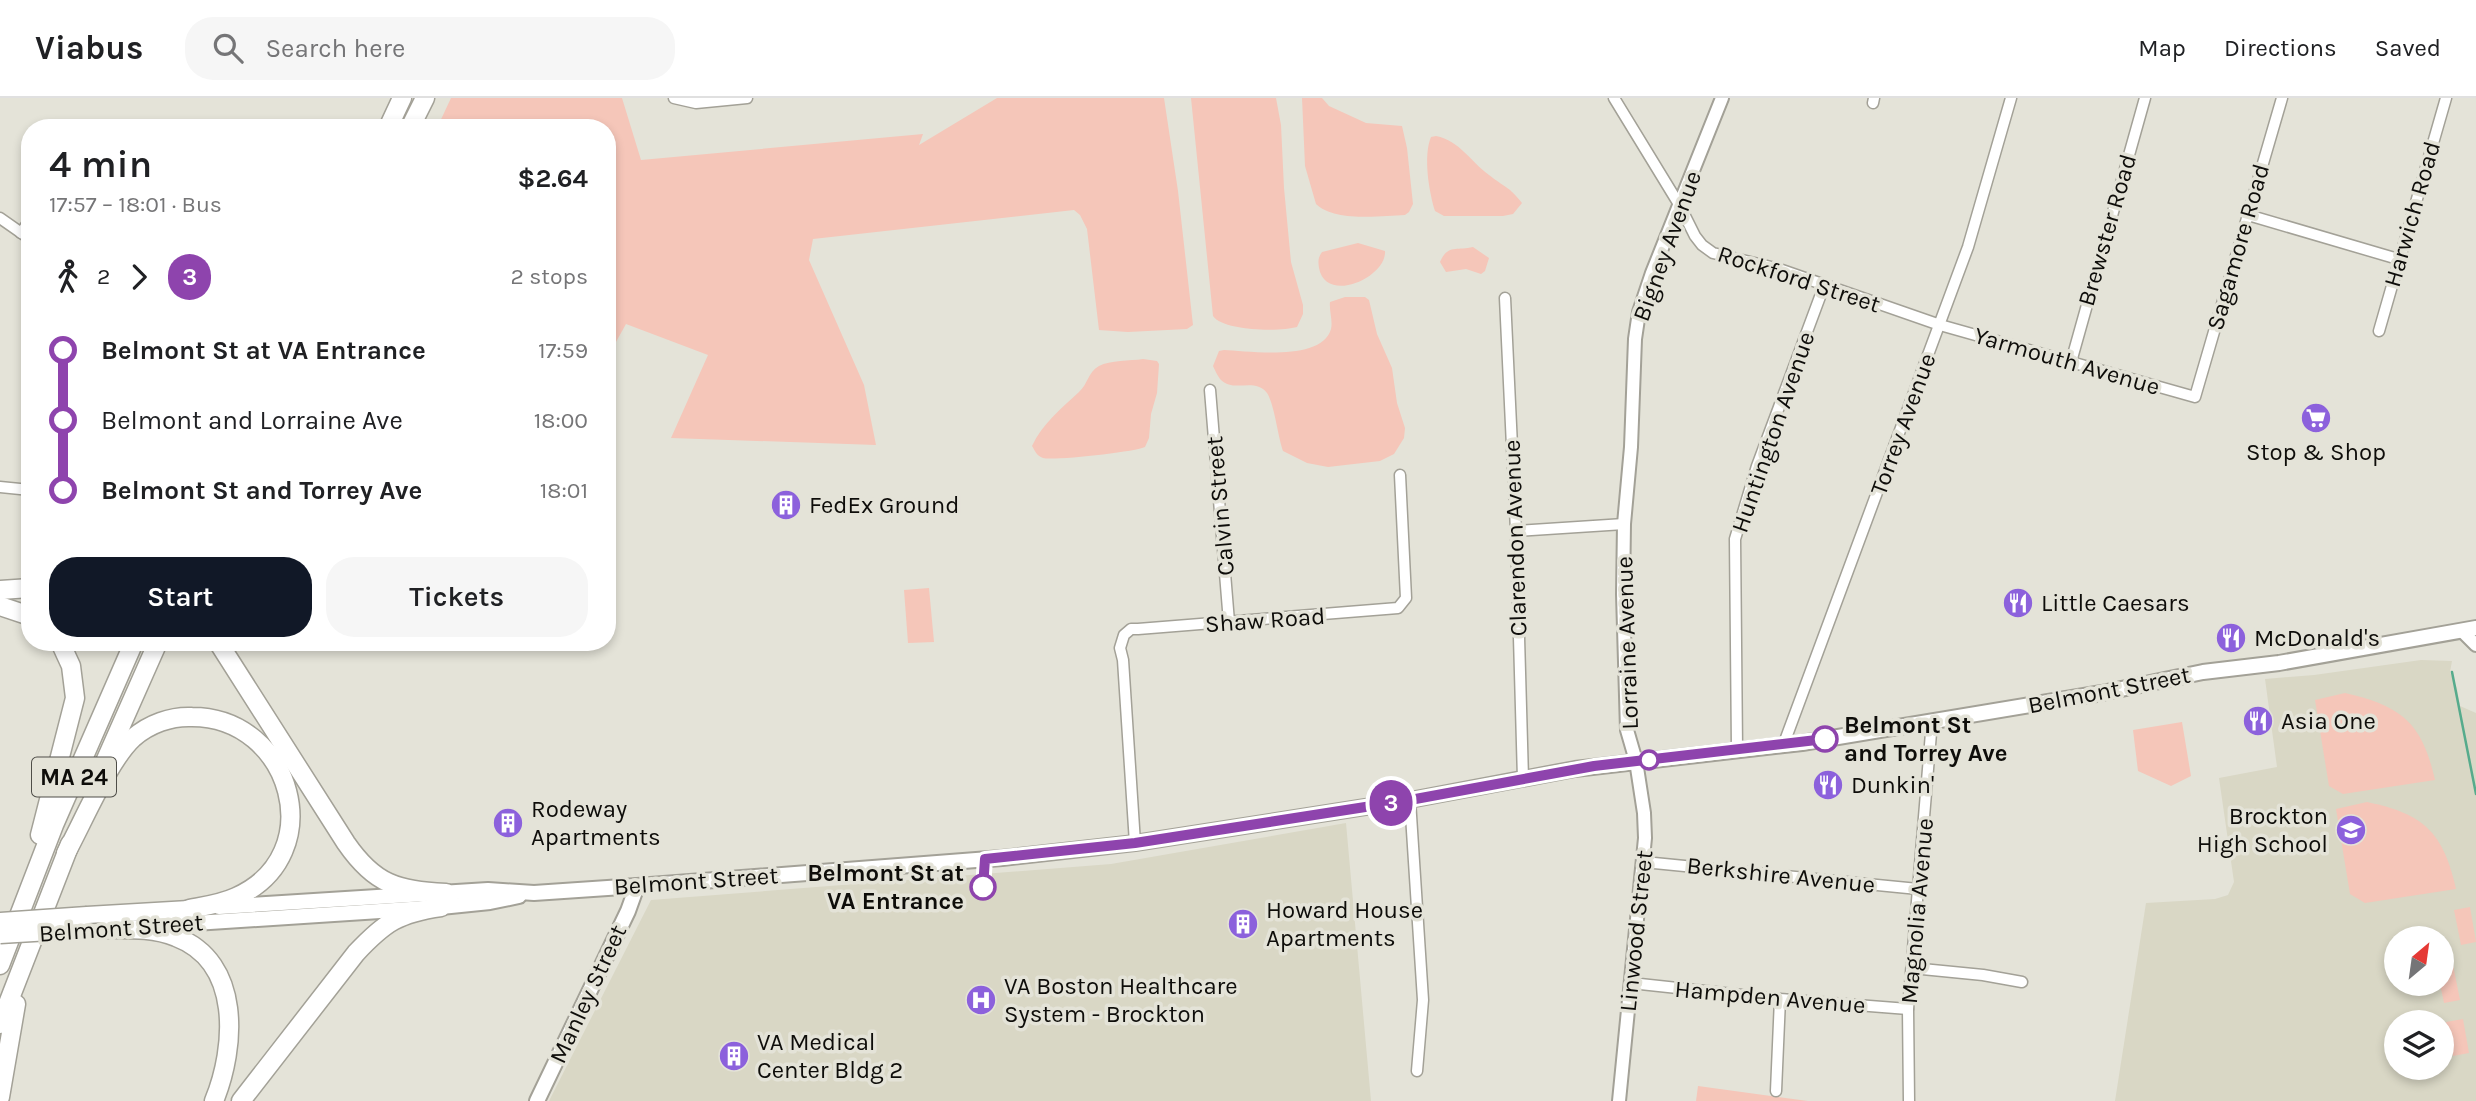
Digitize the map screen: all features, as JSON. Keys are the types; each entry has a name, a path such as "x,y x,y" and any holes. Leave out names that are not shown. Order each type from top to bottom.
{"highway":[{"path":"392,119 402,98"},
{"path":"414,119 425,98"},
{"path":"0,590 21,588"},
{"path":"0,606 21,613"},
{"path":"19,914 73,707 73,673 64,651"},
{"name":"MA 24","path":"0,965 80,762 130,651"},
{"name":"MA 24","path":"0,1024 66,853 154,651"},
{"path":"224,651 361,863 374,876 393,886 443,900"},
{"path":"66,853 118,756 134,737 160,722 188,716 214,719 237,726 266,749 282,775 290,805 289,835 273,868 253,888 225,902 189,909"},
{"path":"241,1101 356,953 373,935 405,914 443,900"},
{"name":"Belmont Street","path":"0,935 189,909"},
{"name":"Belmont Street","path":"0,921 86,923 107,929"},
{"path":"107,929 148,930 173,935 198,950 215,968 226,991 230,1021 224,1073 214,1101"},
{"path":"0,1097 24,959"}],"main road":[{"name":"Belmont Street","path":"107,929 443,900 488,890 534,893 637,886 985,859 1135,843 1410,800 1575,769 1783,746 2102,693 2203,672 2279,663 2469,630"},
{"name":"Manley Street","path":"537,1101 628,911 637,886"},
{"name":"Belmont Street","path":"189,909 443,900"}],"street":[{"path":"674,98 695,103 747,98"},
{"name":"Rockford Street","path":"1614,98 1698,241 1713,253 1779,269 1940,325"},
{"name":"Bigney Avenue","path":"1623,524 1631,447 1636,326 1652,273 1722,98"},
{"name":"Torrey Avenue","path":"1783,746 1968,247 2011,98"},
{"name":"Brewster Road","path":"2071,362 2145,98"},
{"name":"Sagamore Road","path":"2195,397 2282,98"},
{"name":"Harwich Road","path":"2379,331 2446,98"},
{"path":"2248,215 2398,259"},
{"path":"0,219 21,233"},
{"name":"Huntington Avenue","path":"1737,749 1735,539 1756,466 1824,286"},
{"name":"Clarendon Avenue","path":"1505,298 1516,531 1522,779"},
{"name":"Yarmouth Avenue","path":"1940,325 2195,397"},
{"name":"Calvin Street","path":"1210,390 1229,622"},
{"name":"Shaw Road","path":"1135,843 1120,648 1120,642 1126,632 1388,611 1398,608 1406,598 1399,475"},
{"path":"0,486 21,489"},
{"path":"1516,531 1623,524"},
{"name":"Lorraine Avenue","path":"1623,524 1627,730 1636,761"},
{"path":"2469,630 2476,645"},
{"name":"Magnolia Avenue","path":"1909,1101 1909,1009 1931,761 1932,721"},
{"name":"Linwood Street","path":"1619,1101 1644,862 1644,813 1636,761"},
{"path":"1410,800 1423,1000 1418,1071"},
{"name":"Berkshire Avenue","path":"1644,862 1918,889"},
{"path":"1912,968 2022,982"},
{"name":"Hampden Avenue","path":"1631,983 1909,1009"},
{"path":"1776,1091 1780,999"}],"shaded area":[{"path":"451,98 622,98 641,160 923,134 919,145 997,98 1164,98 1178,191 1193,325 1187,329 1128,332 1099,330 1087,229 1080,215 1074,210 813,239 809,260 864,385 876,445 671,438 708,355 626,324 616,342 616,119 441,119"},
{"path":"1191,98 1276,98 1281,125 1291,262 1303,305 1303,314 1297,327 1266,330 1239,327 1228,325 1213,316"},
{"path":"1302,98 1322,98 1329,106 1366,123 1402,126 1413,204 1409,212 1405,215 1346,216 1324,210 1316,204 1305,166"},
{"path":"1436,136 1452,142 1482,170 1513,193 1522,203 1513,214 1444,216 1435,211 1427,164 1431,137"},
{"path":"1358,243 1385,251 1377,270 1367,278 1343,286 1333,285 1324,279 1318,263 1322,252"},
{"path":"1473,247 1489,258 1485,271 1481,274 1466,269 1446,272 1440,262 1449,250"},
{"path":"1345,297 1365,297 1369,300 1377,334 1392,368 1397,403 1405,428 1404,438 1394,454 1380,461 1328,467 1307,463 1283,451 1267,393 1257,386 1226,384 1213,366 1219,351 1224,350 1283,352 1314,346 1325,339 1331,329 1330,302"},
{"path":"1143,359 1157,361 1159,364 1157,393 1145,447 1061,458 1043,458 1038,455 1032,446 1041,431 1082,389 1095,369 1109,363"},
{"path":"929,588 934,642 908,643 904,590"},
{"name":"Brockton High School","path":"2421,660 2452,661 2450,672 2457,688 2460,706 2476,713 2476,1101 2115,1101 2146,903 2215,899 2228,895 2234,882 2219,778 2277,767 2265,679"},
{"path":"2345,693 2381,704 2406,720 2423,744 2435,780 2343,794 2329,786 2315,700"},
{"path":"2182,722 2191,776 2171,786 2138,771 2133,730"},
{"path":"2367,802 2403,813 2428,829 2445,853 2456,889 2365,903 2350,894 2336,809"},
{"name":"VA Boston Healthcare System - Brockton","path":"1346,823 1371,1101 549,1101 651,900 1111,864"},
{"path":"2470,907 2476,942 2461,945 2454,910"},
{"path":"2454,970 2460,1000 2444,1003 2443,996 2454,996"},
{"path":"2463,1019 2469,1053 2454,1056 2454,1021"},
{"path":"1698,1086 1808,1101 1696,1101"}],"waterway":[{"path":"2452,672 2476,794"}],"bus line":[{"name":"3","path":"983,887 985,859 1135,843 1410,800 1594,766 1825,739"}],"place":[{"name":"Stop & Shop","path":"2316,418"},
{"name":"FedEx Ground","path":"786,505"},
{"name":"Little Caesars","path":"2018,603"},
{"name":"McDonald's","path":"2231,638"},
{"name":"Asia One","path":"2258,721"},
{"name":"Belmont St and Torrey Ave","path":"1825,739"},
{"name":"Dunkin'","path":"1828,785"},
{"name":"Rodeway Apartments","path":"508,823"},
{"name":"Brockton High School","path":"2351,830"},
{"name":"Belmont St at VA Entrance","path":"983,887"},
{"name":"Howard House Apartments","path":"1243,924"},
{"name":"VA Boston Healthcare System - Brockton","path":"981,1000"},
{"name":"VA Medical Center Bldg 2","path":"734,1056"}]}
